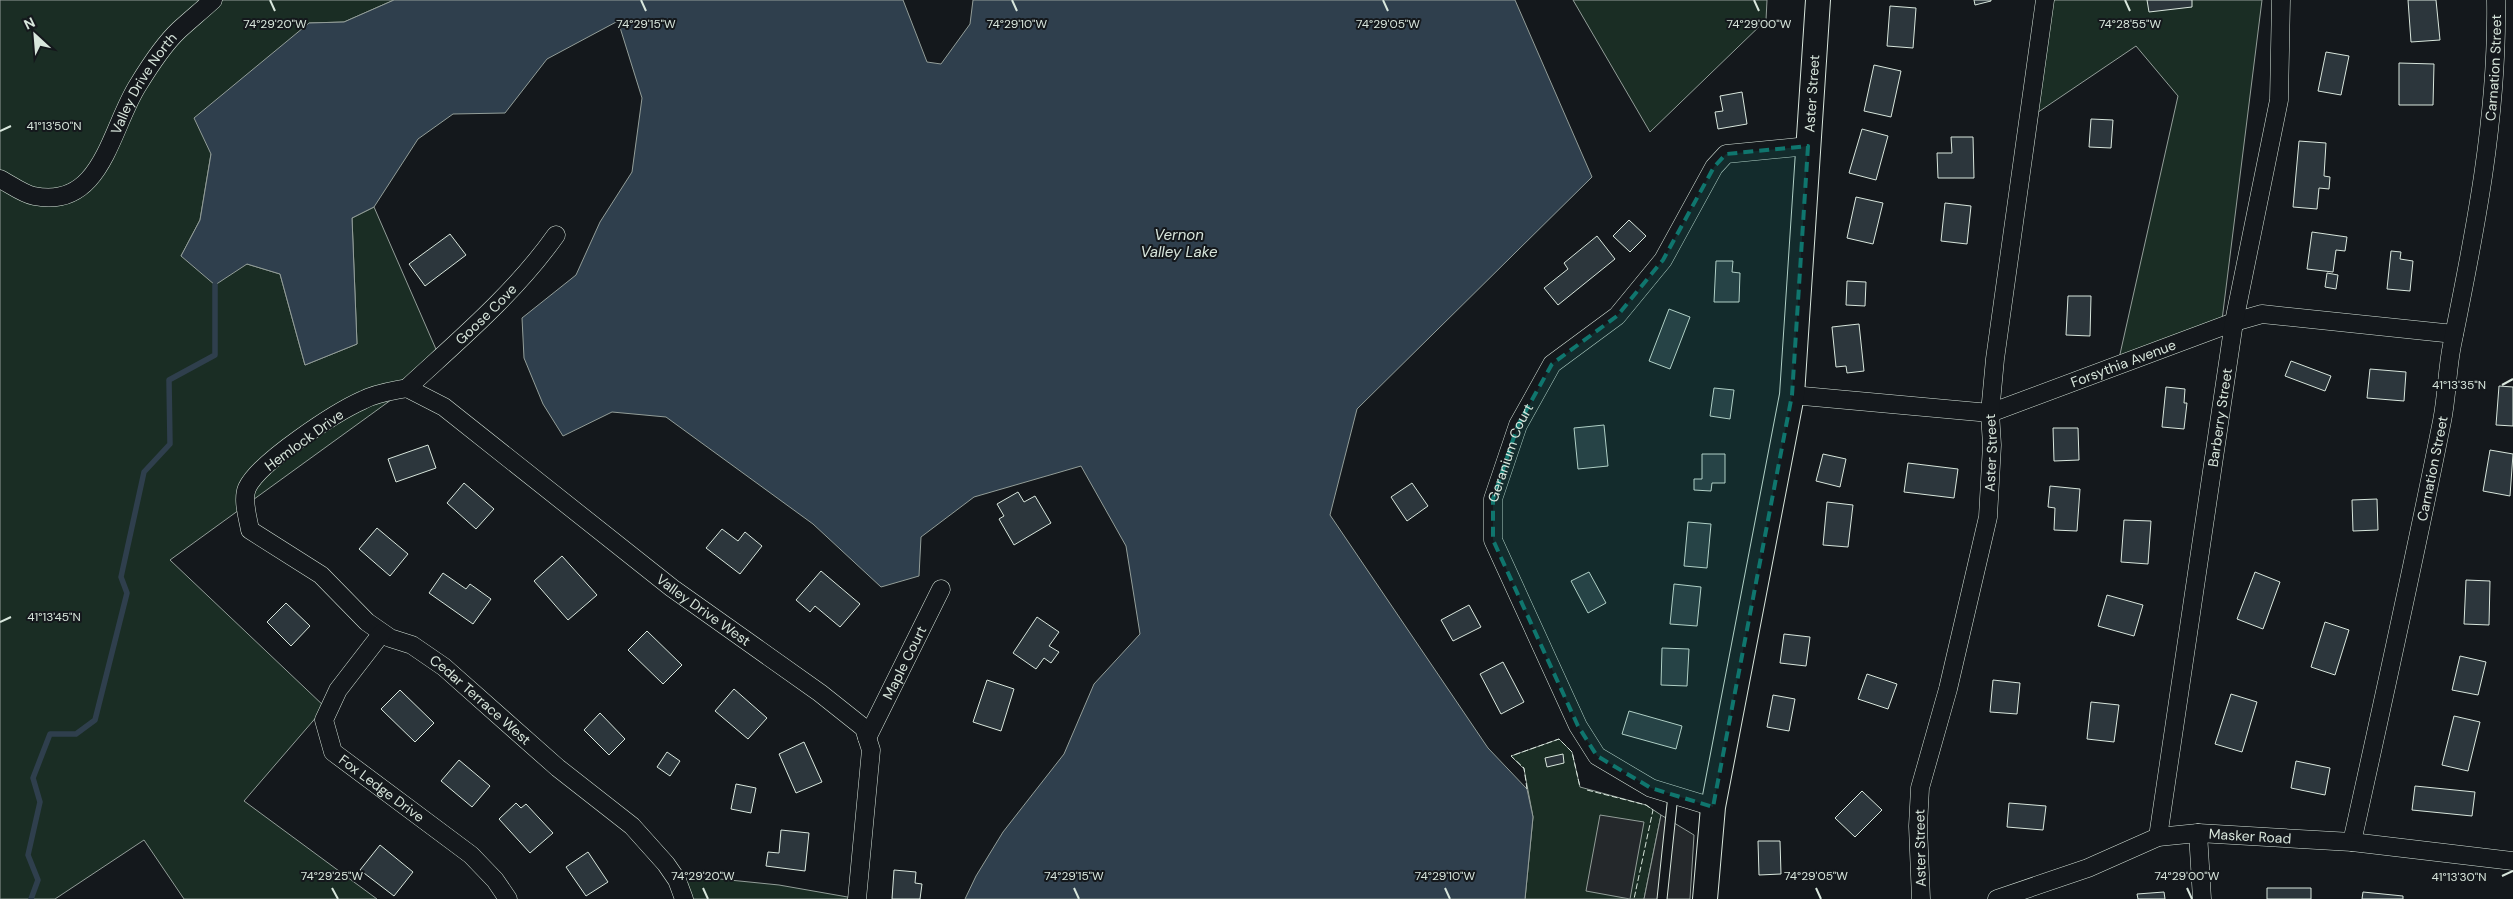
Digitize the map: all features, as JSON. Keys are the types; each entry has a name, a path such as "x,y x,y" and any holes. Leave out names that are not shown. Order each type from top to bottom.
{"street":[{"name":"Valley Drive North","path":"0,179 32,196 59,198 74,194 89,180 113,140 137,87 177,32 213,0"},
{"name":"Aster Street","path":"1705,899 1714,807 1792,396 1818,0"},
{"name":"Aster Street","path":"1921,899 1918,826 1920,788 1948,689 1988,517 1992,445 1990,413 1994,360 2044,0"},
{"name":"Barberry Street","path":"2158,837 2234,322 2279,100 2281,0"},
{"name":"Carnation Street","path":"2352,842 2441,428 2454,334 2469,258 2485,153 2495,68 2496,0"},
{"name":"Geranium Court","path":"1714,807 1651,788 1597,756 1578,726 1493,540 1493,499 1518,425 1552,364 1617,316 1663,260 1720,160 1726,154 1808,146"},
{"name":"Goose Cove","path":"407,388 494,306 543,253 556,235"},
{"name":"Forsythia Avenue","path":"1792,396 1990,413 2234,322 2262,314 2454,334"},
{"name":"Hemlock Drive","path":"250,530 246,505 247,489 260,472 280,454 363,399 383,392 407,388"},
{"name":"Valley Drive West","path":"407,388 444,407 672,588 820,693 864,728 867,738"},
{"name":"Cedar Terrace West","path":"250,530 321,575 342,598 382,633 390,638 412,645 444,667 558,768 632,826 666,864 676,880 684,899"},
{"name":"Maple Court","path":"867,738 941,589"},
{"name":"Fox Ledge Drive","path":"382,633 338,690 324,720 333,752 471,855 496,880 508,899"},
{"path":"857,899 871,750 867,738"},
{"name":"Masker Road","path":"1997,899 2088,868 2158,837 2198,833 2352,842 2513,861"},
{"path":"2198,833 2202,899"}],"lane":[{"path":"1662,899 1672,795"}],"highlighted area":[{"path":"1808,146 1792,395 1713,807 1651,788 1597,756 1578,726 1493,540 1493,499 1518,425 1552,364 1617,316 1663,260 1714,167 1726,154"}],"green space":[{"path":"0,0 394,0 344,22 309,23 211,154 200,220 181,256 247,264 280,274 305,365 357,344 352,218 374,207 442,363 170,560 325,707 244,801 377,899 184,899 144,840 55,899 0,899"},
{"path":"1573,0 1767,0 1766,20 1650,132"},
{"path":"2037,0 2262,0 2221,328 2116,372 2178,96 2136,46 2028,119"},
{"path":"1559,739 1572,752 1580,787 1646,805 1661,815 1644,899 1525,899 1533,817 1524,769 1511,756"},
{"path":"700,877 779,885 859,899 679,899 680,882"}],"shaded area":[{"path":"1600,815 1644,822 1630,899 1586,891"},
{"path":"1661,815 1694,835 1690,899 1644,899"}],"water":[{"name":"Vernon Valley Lake","path":"394,0 903,0 927,62 941,64 970,24 973,0 1515,0 1592,177 1357,409 1330,515 1488,748 1527,789 1533,817 1525,899 965,899 976,876 1003,832 1064,754 1094,684 1140,634 1126,546 1081,466 974,497 921,537 919,576 881,587 813,524 666,417 612,412 563,436 543,404 524,358 522,318 576,275 600,222 632,172 642,98 618,21 547,59 505,113 453,114 418,139 374,207 352,218 357,344 305,365 280,274 247,264 215,285 181,256 200,220 211,154 194,118 309,23 344,22"}],"building":[{"path":"1974,0 1991,0 1991,1 1975,5"},
{"path":"2147,0 2192,0 2192,7 2149,12"},
{"path":"2408,0 2436,0 2440,40 2411,42"},
{"path":"1890,6 1916,8 1913,48 1887,46"},
{"path":"2326,52 2349,56 2341,95 2318,91"},
{"path":"2399,63 2434,64 2433,105 2399,105"},
{"path":"1874,65 1901,71 1891,117 1864,111"},
{"path":"1742,92 1747,124 1718,129 1715,112 1723,111 1720,96"},
{"path":"2091,119 2113,120 2111,148 2089,147"},
{"path":"1862,129 1888,136 1876,180 1849,173"},
{"path":"1951,137 1973,137 1974,178 1938,178 1937,153 1952,153"},
{"path":"2299,141 2326,143 2324,176 2330,177 2329,189 2319,188 2317,209 2293,207"},
{"path":"1856,197 1883,203 1873,244 1847,238"},
{"path":"1945,203 1971,206 1967,244 1941,241"},
{"path":"1629,220 1646,236 1630,252 1613,236"},
{"path":"2312,232 2347,237 2345,251 2336,250 2333,272 2307,269"},
{"path":"450,234 466,255 425,286 409,264"},
{"path":"1597,236 1615,259 1558,305 1544,288 1568,269 1564,263"},
{"path":"2391,251 2401,252 2400,259 2413,261 2410,291 2387,289"},
{"path":"1716,261 1733,261 1732,272 1740,273 1739,302 1714,302"},
{"path":"2327,273 2338,275 2336,289 2325,287"},
{"path":"1847,281 1866,282 1865,306 1846,305"},
{"path":"2068,296 2091,296 2090,336 2066,335"},
{"path":"1669,309 1690,317 1670,369 1649,361"},
{"path":"1859,324 1864,371 1847,373 1846,366 1836,367 1832,327"},
{"path":"2291,361 2331,376 2325,391 2285,376"},
{"path":"2370,369 2406,372 2404,401 2367,398"},
{"path":"2499,386 2513,387 2513,426 2496,425"},
{"path":"2166,387 2185,389 2184,403 2187,403 2184,429 2162,427"},
{"path":"1714,388 1734,390 1730,419 1710,416"},
{"path":"1604,425 1608,466 1578,469 1574,428"},
{"path":"2053,428 2078,428 2079,460 2054,461"},
{"path":"428,445 436,468 396,482 388,459"},
{"path":"2490,450 2513,454 2510,496 2483,491"},
{"path":"1702,454 1725,454 1725,483 1712,483 1711,491 1694,490 1694,479 1702,479"},
{"path":"1823,454 1846,459 1840,487 1816,481"},
{"path":"1908,463 1958,469 1954,498 1904,492"},
{"path":"464,483 494,509 476,529 447,503"},
{"path":"1412,483 1428,506 1407,521 1391,497"},
{"path":"2050,486 2080,489 2077,531 2054,530 2055,508 2048,507"},
{"path":"1018,492 1024,502 1035,496 1051,523 1014,545 999,519 1004,516 997,504"},
{"path":"2377,499 2378,530 2353,531 2352,500"},
{"path":"1827,502 1853,505 1848,547 1823,545"},
{"path":"2124,520 2151,521 2148,564 2121,562"},
{"path":"1688,522 1711,524 1707,568 1684,566"},
{"path":"377,528 408,554 390,576 359,549"},
{"path":"722,529 738,541 745,532 762,546 740,574 706,548"},
{"path":"562,556 597,595 568,620 534,581"},
{"path":"821,571 860,604 840,627 815,606 810,612 796,600"},
{"path":"1589,572 1606,603 1588,613 1571,581"},
{"path":"2255,572 2280,582 2263,629 2237,619"},
{"path":"443,573 466,589 470,584 491,599 473,624 429,593"},
{"path":"2466,580 2490,581 2489,625 2464,624"},
{"path":"1674,584 1701,587 1697,626 1670,624"},
{"path":"2107,595 2143,605 2134,636 2098,626"},
{"path":"286,603 310,626 291,646 267,622"},
{"path":"1469,605 1481,627 1453,641 1441,620"},
{"path":"1037,617 1059,632 1049,646 1059,652 1051,663 1044,658 1036,669 1013,653"},
{"path":"2325,622 2349,630 2335,675 2311,667"},
{"path":"647,631 682,665 663,684 628,650"},
{"path":"1784,634 1810,637 1806,666 1780,663"},
{"path":"1662,648 1689,649 1687,686 1661,685"},
{"path":"2460,656 2486,662 2478,695 2452,690"},
{"path":"1503,662 1524,702 1501,714 1480,674"},
{"path":"1867,674 1897,684 1888,709 1858,699"},
{"path":"987,680 1014,689 1001,731 973,722"},
{"path":"1993,680 2020,683 2017,714 1990,712"},
{"path":"734,689 767,718 748,739 715,711"},
{"path":"400,690 434,723 415,742 381,709"},
{"path":"2231,694 2257,702 2242,752 2215,744"},
{"path":"1773,695 1795,699 1789,731 1767,727"},
{"path":"2091,702 2119,705 2114,742 2087,739"},
{"path":"1629,711 1682,726 1676,749 1622,734"},
{"path":"600,713 625,739 609,755 584,730"},
{"path":"2454,716 2480,722 2468,771 2442,765"},
{"path":"804,742 822,782 796,793 779,754"},
{"path":"667,752 680,761 670,776 657,767"},
{"path":"1563,754 1564,763 1547,767 1545,758"},
{"path":"459,760 490,786 472,807 441,781"},
{"path":"2296,761 2330,768 2325,795 2291,788"},
{"path":"736,784 756,788 751,813 731,809"},
{"path":"2415,786 2475,792 2472,816 2412,810"},
{"path":"1862,791 1882,810 1855,837 1835,818"},
{"path":"516,803 521,808 526,804 553,833 530,853 499,819"},
{"path":"2009,803 2046,806 2043,830 2007,827"},
{"path":"781,830 809,833 805,871 766,866 768,852 779,853"},
{"path":"1758,841 1780,841 1781,874 1759,875"},
{"path":"380,845 413,872 394,896 360,870"},
{"path":"588,852 608,882 586,896 566,867"},
{"path":"894,870 916,872 915,883 922,884 920,899 892,899"},
{"path":"2267,888 2311,888 2311,899 2267,899"},
{"path":"2164,892 2165,899 2138,899 2137,894"},
{"path":"2363,892 2403,896 2403,899 2362,899"}],"waterway":[{"path":"31,899 38,880 28,855 40,802 33,778 50,734 76,734 95,720 127,593 121,577 144,472 170,444 169,380 215,355 215,285"}],"fence":[{"path":"1527,789 1524,768 1511,756 1559,739 1572,752 1580,787"},
{"path":"1587,790 1646,805 1653,810 1634,899"}]}
